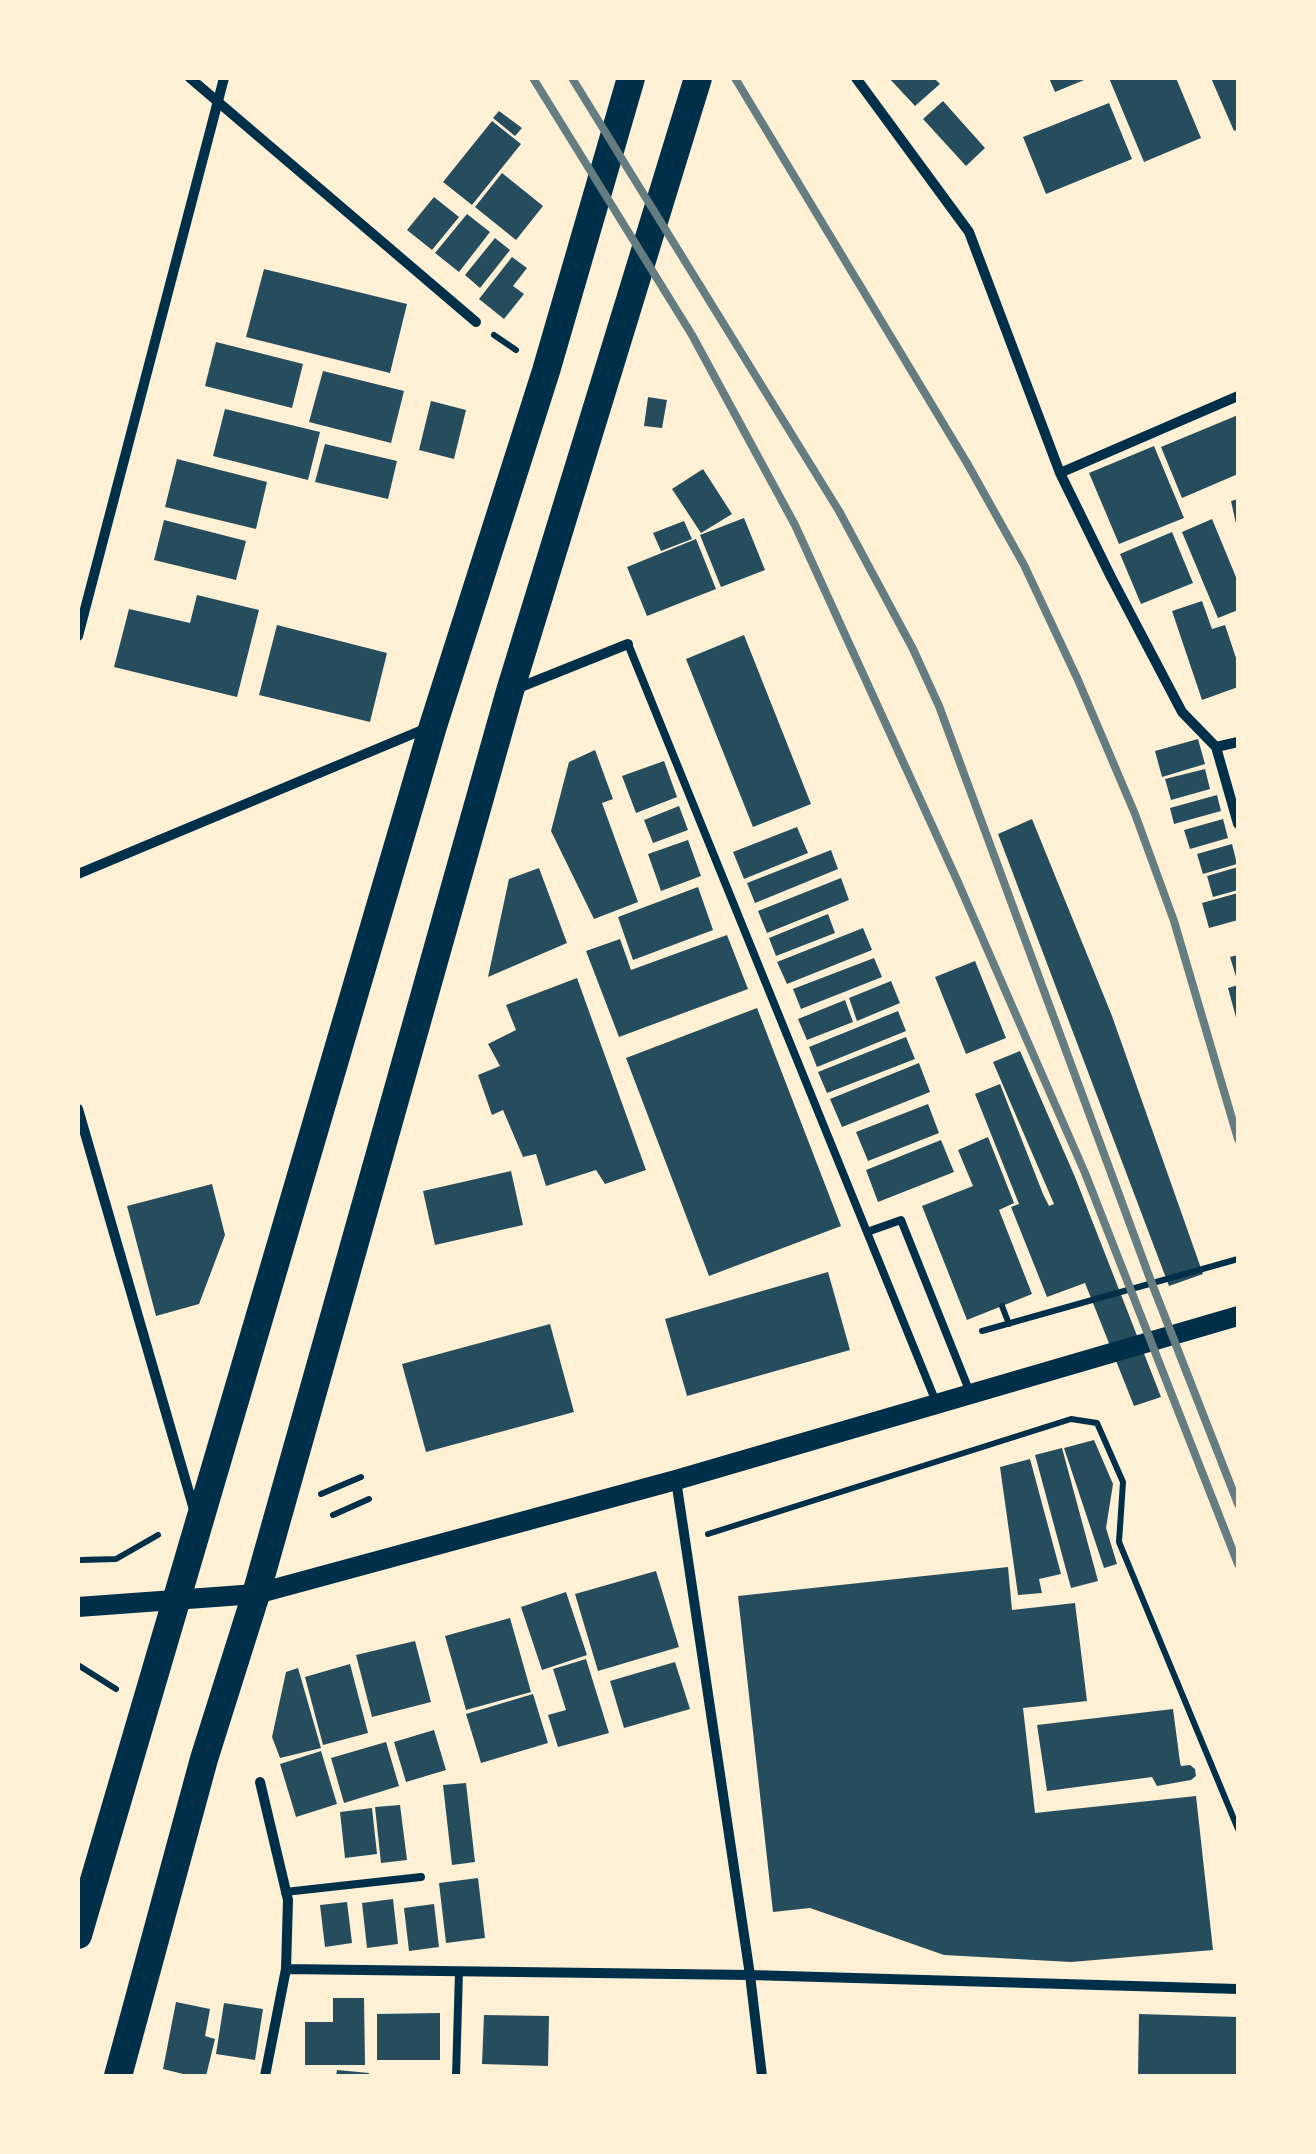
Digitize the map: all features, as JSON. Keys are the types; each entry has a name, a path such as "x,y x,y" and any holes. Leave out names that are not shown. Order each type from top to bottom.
{"highway":[{"path":"78,1935 433,726 546,371 631,78"},
{"path":"118,2076 204,1759 256,1594 510,692 698,78"}],"main road":[{"path":"78,1607 256,1594 938,1406 1238,1316"}],"street":[{"path":"190,78 476,322"},
{"path":"78,636 224,78"},
{"path":"856,78 969,232 1060,473 1182,712 1216,746 1238,824"},
{"path":"1060,473 1238,396"},
{"path":"510,692 628,644"},
{"path":"78,874 433,726"},
{"path":"1216,746 1238,742"},
{"path":"78,1109 199,1528"},
{"path":"676,1480 762,2076"},
{"path":"260,1782 285,1892 286,1969 265,2076"},
{"path":"286,1969 1238,1989"}],"lane":[{"path":"628,644 938,1406"},
{"path":"867,1232 902,1220 971,1396"},
{"path":"285,1892 421,1877"},
{"path":"456,2076 459,1971"}],"path":[{"path":"476,322 546,371"},
{"path":"982,1331 1238,1258"},
{"path":"1002,1306 1008,1324"},
{"path":"708,1534 1071,1419 1097,1423 1123,1482 1119,1542 1238,1830"},
{"path":"327,1492 361,1477"},
{"path":"333,1516 370,1499"},
{"path":"81,1560 116,1558 168,1529"},
{"path":"78,1665 122,1693"}],"building":[{"path":"889,78 934,78 940,84 915,106"},
{"path":"1049,78 1089,78 1055,92"},
{"path":"1109,78 1176,78 1201,138 1144,162"},
{"path":"1211,78 1238,78 1238,129 1234,131"},
{"path":"943,101 985,148 966,166 923,119"},
{"path":"1109,103 1132,159 1046,194 1023,137"},
{"path":"499,111 522,128 515,136 493,118"},
{"path":"492,121 521,144 472,205 443,182"},
{"path":"502,173 543,206 516,240 475,207"},
{"path":"434,197 459,217 432,250 407,230"},
{"path":"467,214 490,232 459,272 435,253"},
{"path":"495,238 510,250 480,288 465,275"},
{"path":"512,257 527,268 513,286 524,294 504,319 479,299"},
{"path":"264,269 407,304 390,373 246,337"},
{"path":"216,342 303,364 292,408 205,386"},
{"path":"323,371 404,391 391,443 309,422"},
{"path":"648,397 667,400 662,428 644,426"},
{"path":"431,401 466,410 454,459 419,450"},
{"path":"225,409 320,432 308,480 213,456"},
{"path":"1238,415 1238,474 1182,498 1161,447"},
{"path":"325,444 397,461 388,499 315,482"},
{"path":"1154,446 1184,518 1119,544 1089,473"},
{"path":"177,459 267,482 256,529 165,507"},
{"path":"703,469 732,514 701,533 672,489"},
{"path":"1238,499 1238,528 1237,528 1231,501"},
{"path":"744,518 765,570 721,587 700,535"},
{"path":"1212,519 1238,582 1238,610 1218,618 1182,532"},
{"path":"164,520 246,541 236,580 154,560"},
{"path":"684,521 692,539 661,551 653,533"},
{"path":"1172,532 1193,583 1141,604 1120,554"},
{"path":"696,539 716,589 647,616 627,567"},
{"path":"197,595 259,610 237,697 114,667 129,609 190,623"},
{"path":"1202,601 1212,629 1225,625 1238,664 1238,687 1202,700 1172,611"},
{"path":"277,625 387,653 370,722 259,695"},
{"path":"744,635 811,804 753,827 686,659"},
{"path":"1198,739 1205,764 1162,777 1155,751"},
{"path":"595,750 613,799 602,803 638,902 594,919 551,831 569,762"},
{"path":"664,761 677,797 636,813 622,776"},
{"path":"1205,769 1210,789 1171,800 1165,779"},
{"path":"1217,795 1221,811 1174,824 1170,808"},
{"path":"679,806 688,830 653,843 644,820"},
{"path":"1032,819 1112,1016 1203,1274 1169,1286 998,834"},
{"path":"1223,819 1228,838 1190,849 1184,830"},
{"path":"797,827 808,853 744,879 733,852"},
{"path":"688,840 701,876 661,891 648,854"},
{"path":"1232,844 1237,864 1203,874 1197,854"},
{"path":"831,850 838,869 755,903 747,883"},
{"path":"1238,867 1238,890 1213,897 1207,876"},
{"path":"539,868 567,943 488,977 509,879"},
{"path":"841,878 849,900 767,933 758,911"},
{"path":"698,887 713,930 633,960 618,917"},
{"path":"1238,893 1238,920 1209,928 1202,903"},
{"path":"828,914 835,933 776,956 769,938"},
{"path":"863,928 872,950 787,984 777,962"},
{"path":"727,935 748,989 619,1037 586,951 620,939 631,970"},
{"path":"1238,955 1238,983 1230,957"},
{"path":"874,958 882,977 801,1009 793,989"},
{"path":"975,961 1006,1038 966,1054 935,977"},
{"path":"577,978 646,1170 605,1184 596,1170 546,1186 536,1154 523,1157 503,1110 492,1115 478,1075 500,1066 488,1044 516,1030 506,1005"},
{"path":"891,981 900,1003 857,1021 849,998"},
{"path":"1238,985 1238,1021 1237,1021 1228,988"},
{"path":"845,1000 853,1022 807,1040 798,1019"},
{"path":"757,1008 841,1226 709,1276 626,1058"},
{"path":"898,1011 906,1031 817,1067 809,1047"},
{"path":"906,1037 915,1059 827,1093 818,1072"},
{"path":"1020,1051 1075,1177 1161,1397 1134,1406 1085,1283 1047,1297 1011,1207 1019,1204 975,1094 1000,1084 1043,1194 1049,1206 1054,1204 993,1062"},
{"path":"919,1063 930,1092 842,1127 830,1099"},
{"path":"928,1104 939,1133 868,1161 856,1132"},
{"path":"988,1137 1014,1203 999,1210 1032,1294 967,1320 922,1206 973,1186 958,1150"},
{"path":"941,1140 954,1172 878,1202 866,1170"},
{"path":"511,1171 523,1225 435,1245 423,1191"},
{"path":"212,1184 225,1235 199,1304 156,1316 127,1206"},
{"path":"828,1272 850,1350 687,1396 665,1319"},
{"path":"550,1324 574,1412 426,1452 402,1364"},
{"path":"1094,1440 1113,1484 1106,1528 1117,1564 1104,1568 1064,1448"},
{"path":"1062,1448 1098,1581 1071,1588 1035,1455"},
{"path":"1030,1459 1061,1574 1039,1579 1042,1593 1018,1595 1000,1467"},
{"path":"1008,1567 1012,1610 1075,1603 1087,1701 1023,1708 1035,1813 1196,1796 1213,1950 1071,1962 944,1955 810,1908 773,1912 738,1596"},
{"path":"656,1571 679,1647 598,1671 575,1594"},
{"path":"566,1592 587,1655 542,1670 521,1607"},
{"path":"510,1618 531,1692 466,1710 445,1636"},
{"path":"415,1641 431,1702 372,1717 356,1655"},
{"path":"586,1659 609,1733 558,1747 548,1715 566,1710 553,1669"},
{"path":"675,1662 690,1709 624,1728 610,1681"},
{"path":"350,1664 368,1733 323,1745 305,1677"},
{"path":"298,1668 321,1748 280,1758 272,1737 286,1672"},
{"path":"533,1694 548,1743 481,1763 466,1714"},
{"path":"1173,1709 1181,1766 1195,1769 1196,1776 1191,1780 1157,1786 1152,1777 1047,1791 1037,1725"},
{"path":"434,1730 446,1770 406,1782 394,1742"},
{"path":"386,1742 399,1786 344,1803 331,1758"},
{"path":"321,1751 337,1804 296,1817 280,1764"},
{"path":"466,1783 475,1862 452,1865 443,1785"},
{"path":"400,1805 407,1860 381,1863 375,1807"},
{"path":"372,1808 377,1854 345,1858 340,1812"},
{"path":"478,1878 485,1938 446,1943 439,1883"},
{"path":"393,1899 398,1944 367,1948 362,1903"},
{"path":"347,1902 352,1943 325,1947 320,1905"},
{"path":"434,1904 439,1947 409,1951 404,1908"},
{"path":"333,1998 364,1998 365,2065 305,2065 305,2022 333,2022"},
{"path":"176,2002 210,2009 205,2036 215,2039 206,2076 163,2069"},
{"path":"224,2003 263,2009 255,2060 216,2054"},
{"path":"440,2013 440,2060 377,2060 377,2014"},
{"path":"1139,2014 1238,2017 1238,2076 1138,2076"},
{"path":"484,2015 549,2016 548,2066 482,2064"},
{"path":"337,2070 369,2073 369,2076 336,2076"}],"railway":[{"path":"533,78 692,335 795,525 1085,1173 1238,1564"},
{"path":"572,78 839,511 913,649 939,706 1149,1276 1238,1504"},
{"path":"735,78 967,463 1024,565 1135,814 1174,921 1238,1139"}]}
